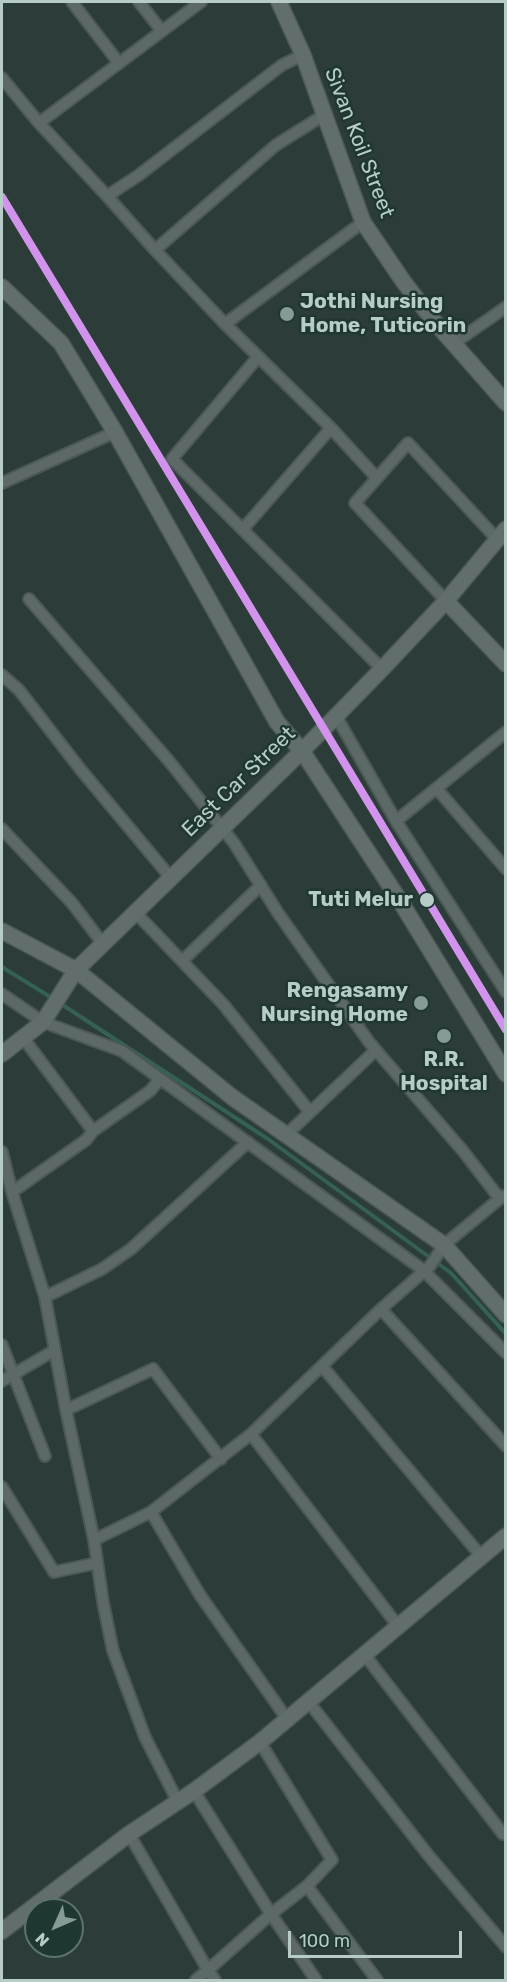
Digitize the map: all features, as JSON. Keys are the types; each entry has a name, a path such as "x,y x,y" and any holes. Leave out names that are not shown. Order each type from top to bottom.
{"street":[{"path":"72,2 120,63"},
{"path":"139,2 161,30"},
{"path":"39,123 201,2"},
{"name":"Sivan Koil Street","path":"284,4 363,222 403,281 453,344 506,403"},
{"path":"107,196 139,175 282,65 303,55"},
{"path":"2,78 39,123 155,250 225,324 331,428 376,477"},
{"path":"155,250 276,145 324,115"},
{"path":"225,324 363,222"},
{"path":"2,287 61,343 115,432 277,722 302,751 402,904 506,1074"},
{"path":"453,344 506,307"},
{"path":"258,357 172,459 382,669"},
{"path":"243,529 331,428"},
{"path":"2,483 115,432"},
{"path":"501,534 408,443 355,503 506,664"},
{"name":"East Car Street","path":"2,1054 24,1039 46,1018 73,975 302,751 382,669 446,601 501,534"},
{"path":"29,598 170,761 234,843 278,914 376,1050 503,1197 441,1249 427,1268 251,1434 150,1512 94,1540"},
{"path":"2,675 19,690 81,770 171,878"},
{"path":"336,716 396,820 506,992"},
{"path":"396,820 506,732"},
{"path":"437,789 506,869"},
{"path":"2,829 72,903 103,944"},
{"path":"183,961 261,885"},
{"path":"135,912 224,1004 310,1112"},
{"path":"2,931 73,975 232,1098 441,1249 506,1315"},
{"path":"2,994 46,1018 122,1052 427,1268 506,1353"},
{"path":"24,1039 93,1131"},
{"path":"286,1135 376,1050"},
{"path":"12,1192 86,1140 93,1131 150,1091 160,1079"},
{"path":"45,1297 102,1269 131,1249 248,1142"},
{"path":"2,1152 45,1297 94,1540 96,1563 113,1651 145,1737 178,1802"},
{"path":"381,1310 506,1446"},
{"path":"2,1345 45,1456"},
{"path":"2,1381 55,1350"},
{"path":"322,1366 481,1556"},
{"path":"66,1410 153,1370 221,1459"},
{"path":"251,1434 398,1626"},
{"path":"2,1487 54,1572 96,1563"},
{"path":"150,1512 200,1595 287,1719"},
{"path":"2,1931 129,1834 194,1791 260,1742 481,1556 503,1543"},
{"path":"364,1654 503,1834 506,1832"},
{"path":"309,1701 429,1856 506,1947"},
{"path":"196,1980 271,1914 307,1886 332,1860 260,1742"},
{"path":"194,1791 271,1914 316,1980"},
{"path":"129,1834 215,1980"},
{"path":"307,1886 377,1980"}],"waterway":[{"path":"2,967 52,998"},
{"path":"58,1002 268,1139 451,1273 506,1334"}],"transit line":[{"path":"2,197 506,1030"}],"place":[{"name":"Jothi Nursing Home, Tuticorin","path":"287,314"},
{"name":"Tuti Melur","path":"427,900"},
{"name":"Rengasamy Nursing Home","path":"421,1003"},
{"name":"R.R. Hospital","path":"444,1036"}]}
